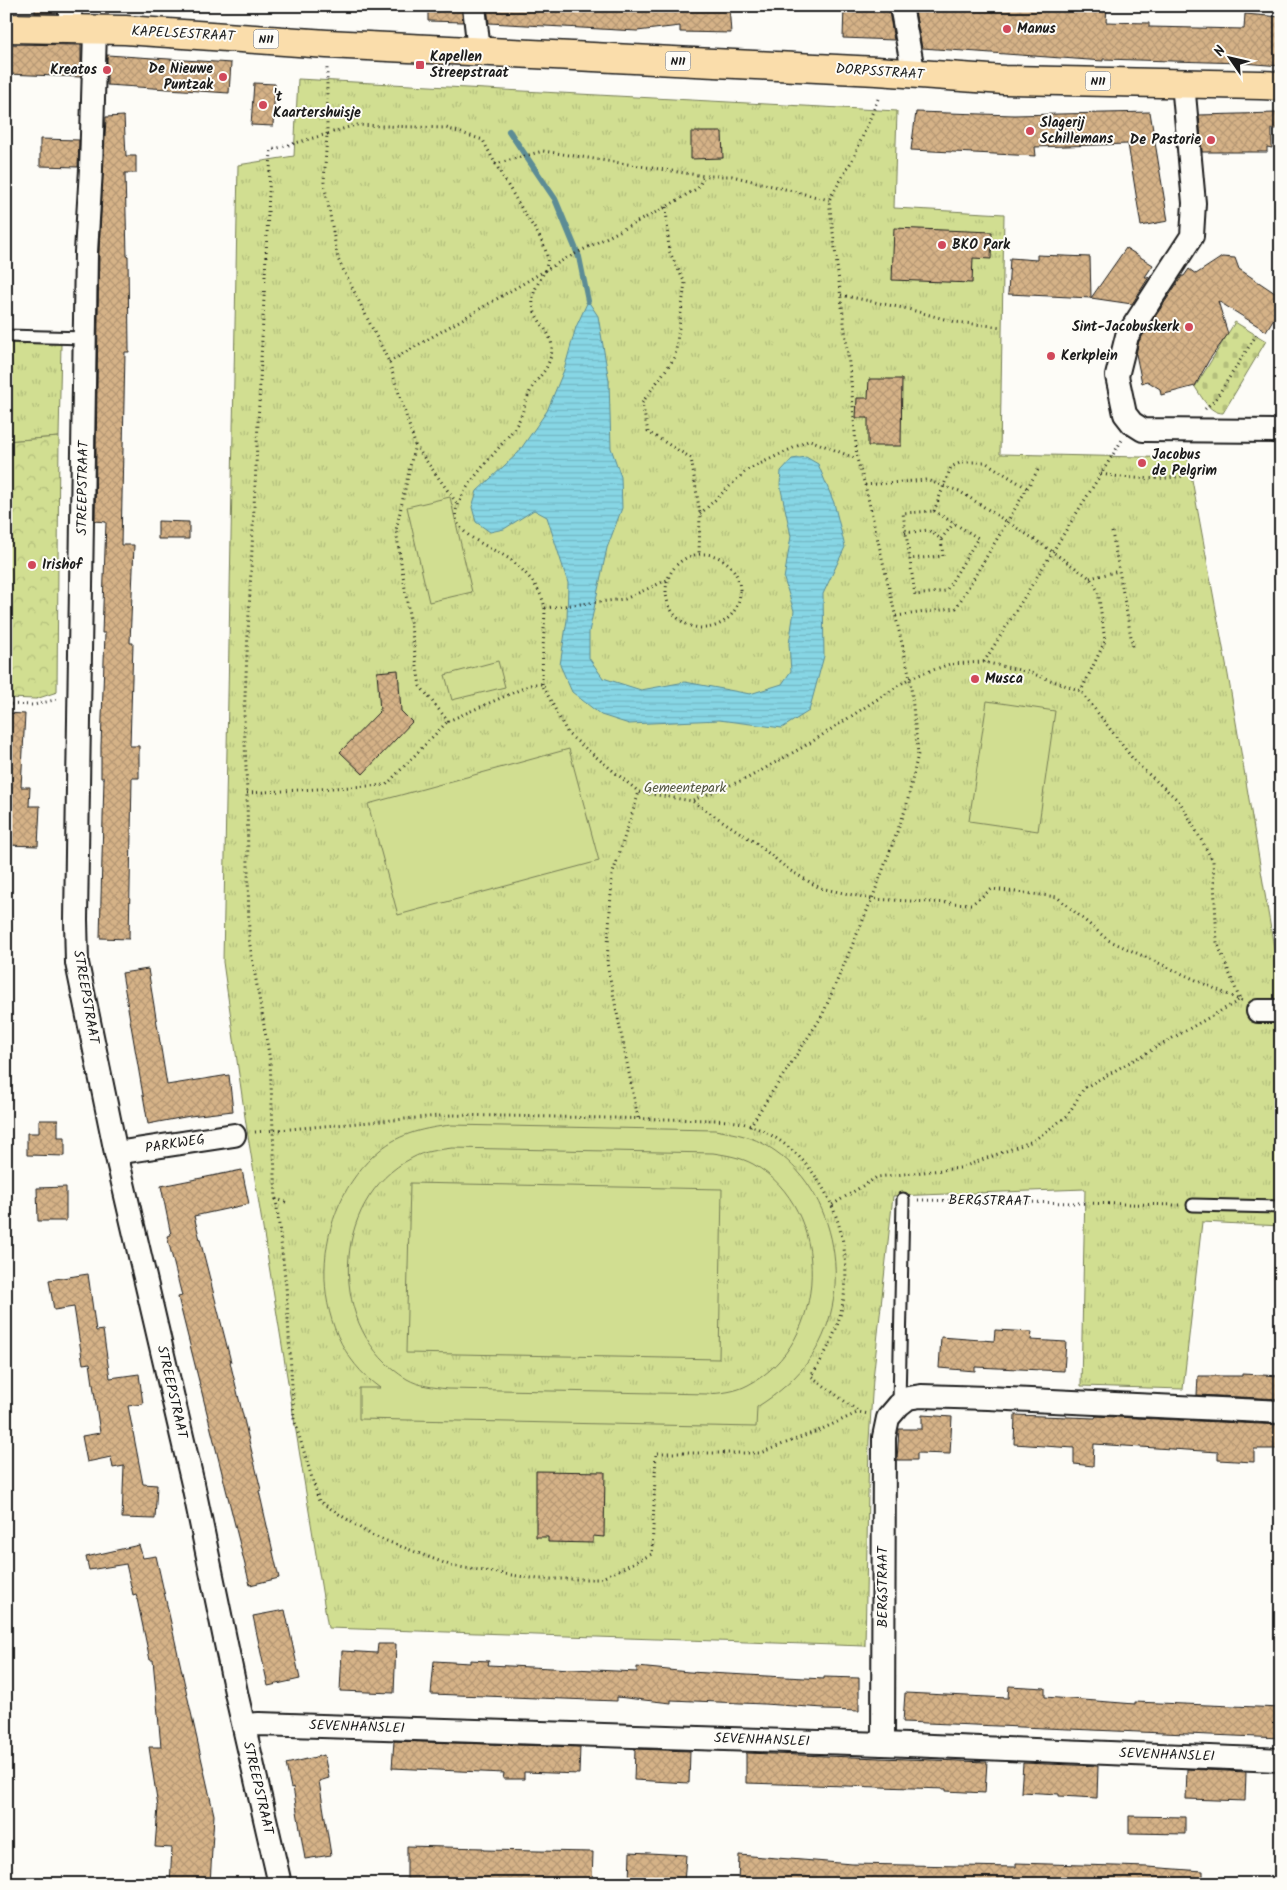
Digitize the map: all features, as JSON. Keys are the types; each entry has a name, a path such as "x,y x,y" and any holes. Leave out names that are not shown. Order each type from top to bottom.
{"main road":[{"name":"KAPELSESTRAAT","path":"6,28 78,22 194,34 327,44 479,51"},
{"name":"DORPSSTRAAT","path":"479,51 878,71 1004,80 1281,86"}],"street":[{"path":"474,6 479,51"},
{"path":"901,6 914,75"},
{"name":"STREEPSTRAAT","path":"78,22 92,169 86,252 76,920 77,963 116,1153 193,1484 280,1884"},
{"path":"1183,83 1194,203 1192,236 1127,336 1117,376 1126,414 1132,423 1143,430 1281,431"},
{"path":"1249,1006 1281,1011"},
{"name":"PARKWEG","path":"116,1153 234,1134"},
{"path":"894,1411 908,1398 931,1396 1281,1412"},
{"name":"BERGSTRAAT","path":"883,1744 884,1437 894,1411"},
{"name":"SEVENHANSLEI","path":"244,1725 883,1744 1281,1760"}],"lane":[{"path":"6,336 86,338"},
{"name":"BERGSTRAAT","path":"894,1411 903,1200"},
{"path":"1192,1205 1281,1207"}],"path":[{"path":"327,44 327,134 324,182 338,259 389,362 415,444 458,506"},
{"path":"750,1126 822,1016 872,899 906,808 918,754 910,678 865,484 857,458 851,380 830,200 854,157 878,99 878,71"},
{"path":"894,1411 859,1412 820,1430 760,1453 656,1453 652,1554 600,1579 538,1579 452,1566 370,1535 319,1501 294,1419 286,1286 276,1200 270,1060 249,940 244,717 270,150 355,126 446,128 483,140 495,164 539,233 547,257 544,272 533,295 532,304 537,316 551,337 553,348 548,364 532,387 517,424 467,488 455,517 461,530 510,560 523,571 538,590 544,608 542,684 568,734 639,792 692,800 756,843 789,870 820,888 872,899 972,904 992,889 1057,897 1108,940 1249,1006"},
{"path":"495,164 543,151 704,176 732,176 830,200"},
{"path":"389,362 565,259 666,207 698,188 704,176"},
{"path":"666,207 669,251 685,283 675,357 642,403 648,432 691,458 700,514 699,554"},
{"path":"841,295 908,309 955,322 1002,327"},
{"path":"1190,430 1206,407 1215,400 1257,334"},
{"path":"984,662 1132,423"},
{"path":"700,514 748,470 810,440 857,458"},
{"path":"415,444 396,530 420,686 448,721"},
{"path":"934,511 951,467 962,462 986,462 1027,488"},
{"path":"896,616 956,608 1038,470"},
{"path":"1101,474 1124,478 1162,479 1185,476"},
{"path":"865,484 926,480 960,491 1090,578 1098,591 1105,641 1081,691"},
{"path":"934,511 978,538 946,591 916,595 903,513 934,511"},
{"path":"909,559 943,556 941,539 954,523"},
{"path":"905,532 928,530 941,539"},
{"path":"1112,532 1133,648"},
{"path":"699,554 711,555 723,560 732,569 738,580 740,593 737,605 730,616 720,624 708,628 695,627 683,622 674,614 668,602 665,588 672,570 679,563 688,557 699,554"},
{"path":"1090,578 1119,571"},
{"path":"544,608 625,599 668,580"},
{"path":"692,800 748,778 810,743 910,678 950,664 984,662 1028,672 1081,691 1136,763 1180,802 1213,861 1217,942 1249,1006"},
{"path":"247,793 386,785 448,721 533,684 542,684"},
{"path":"6,704 34,706 80,692"},
{"path":"638,1118 607,963 612,876 639,792"},
{"path":"832,1204 876,1177 960,1168 1033,1141 1067,1116 1084,1088 1249,1006"},
{"path":"234,1134 451,1115 716,1120 741,1123 767,1133 790,1148 810,1169 832,1204 837,1219 844,1247 846,1276 843,1305 835,1333 822,1360 811,1376 859,1412"},
{"path":"276,1200 286,1202"},
{"name":"BERGSTRAAT","path":"903,1200 1192,1205"}],"green space":[{"name":"Gemeentepark","path":"298,79 897,111 894,208 1004,214 1000,454 1188,458 1228,675 1281,989 1281,1226 1202,1222 1183,1389 1081,1386 1085,1189 893,1196 873,1379 869,1441 865,1646 328,1628 246,1124 223,962 238,165 294,156"},
{"path":"1235,322 1266,341 1223,413 1214,410 1206,404 1195,387"},
{"path":"6,343 61,344 59,437 6,441"},
{"path":"59,437 57,692 36,699 6,698 6,441"},
{"path":"450,497 472,592 429,602 407,507"},
{"path":"498,661 505,687 452,700 445,675"},
{"path":"987,701 1055,711 1038,831 969,821"},
{"path":"569,749 599,861 398,915 368,804"},
{"path":"451,1125 715,1130 756,1140 787,1160 807,1183 822,1209 831,1239 835,1269 833,1300 826,1329 812,1356 787,1385 757,1407 756,1427 359,1419 359,1388 380,1388 355,1364 338,1336 328,1304 325,1270 329,1236 340,1204 357,1174 380,1150 405,1135","holes":["452,1148 713,1153 753,1164 779,1185 798,1212 808,1243 811,1276 807,1308 795,1339 775,1365 748,1385 733,1391 708,1394 437,1388 421,1385 407,1379 381,1358 362,1331 352,1299 348,1267 353,1234 365,1204 385,1178 412,1158 431,1151"]},
{"path":"410,1183 722,1189 719,1359 406,1353"}],"water":[{"path":"588,301 598,316 609,381 611,448 621,477 622,508 607,548 589,632 589,658 603,678 641,690 685,682 750,694 782,684 791,671 789,644 794,611 784,579 791,536 780,485 781,471 792,459 806,457 818,464 834,503 845,547 823,594 824,656 809,711 782,728 719,720 629,724 601,715 572,692 560,665 567,620 568,583 547,517 534,510 504,529 490,532 476,522 472,507 477,491 518,453 547,411 564,370 576,327"}],"building":[{"path":"35,6 56,6 56,13 35,13"},
{"path":"428,6 461,6 463,22 428,21"},
{"path":"487,6 729,6 731,33 680,32 680,26 637,31 489,23"},
{"path":"844,6 888,6 894,40 843,38"},
{"path":"914,6 1107,6 1106,22 1149,23 1149,27 1244,29 1245,14 1281,17 1281,66 1103,59 1103,61 922,48"},
{"path":"6,44 81,45 81,77 6,74"},
{"path":"107,55 231,63 229,93 107,85"},
{"name":"'t Kaartershuisje","path":"254,83 275,84 273,126 251,125"},
{"path":"916,112 1014,115 1150,112 1168,221 1141,226 1128,144 1035,147 1036,156 911,150"},
{"path":"1277,113 1277,129 1272,129 1272,148 1267,147 1267,152 1202,152 1199,115"},
{"path":"124,116 126,156 136,156 136,173 125,173 129,352 125,352 121,545 134,545 130,643 133,643 130,746 139,746 139,778 132,778 129,939 100,938 104,778 101,778 101,746 105,633 102,633 106,522 95,521 99,252 106,117"},
{"path":"691,132 722,132 723,158 691,159"},
{"path":"40,139 79,140 78,167 40,166"},
{"name":"BKO Park","path":"894,228 992,232 991,259 973,258 972,283 892,280"},
{"path":"1126,248 1153,265 1145,277 1149,277 1132,304 1091,298"},
{"path":"1037,255 1090,257 1091,298 1008,294 1010,258 1037,260"},
{"name":"Sint-Jacobuskerk","path":"1222,257 1235,258 1239,269 1281,297 1281,307 1266,331 1218,301 1228,334 1209,360 1195,386 1161,395 1160,389 1147,381 1142,383 1136,354 1139,341 1182,276 1189,269 1196,274"},
{"path":"869,379 902,379 901,446 868,446 868,418 856,418 857,398 868,398"},
{"path":"158,521 189,522 189,539 158,539"},
{"path":"398,670 401,711 412,722 363,774 340,752 380,711 377,672"},
{"path":"6,713 25,714 21,787 30,787 29,806 40,806 38,846 6,845"},
{"path":"148,969 167,1085 229,1075 233,1111 190,1116 148,1124 122,973"},
{"path":"39,1120 58,1120 58,1137 65,1137 65,1156 27,1155 27,1133 39,1133"},
{"path":"242,1170 249,1204 194,1216 231,1362 261,1490 259,1491 279,1578 250,1585 178,1297 182,1296 167,1236 171,1235 161,1186"},
{"path":"66,1187 66,1221 38,1221 37,1188"},
{"path":"88,1274 96,1331 103,1330 110,1378 139,1374 143,1404 128,1406 143,1484 157,1485 155,1519 122,1518 124,1466 113,1468 111,1457 87,1462 82,1436 100,1433 90,1363 83,1364 74,1307 54,1310 49,1280"},
{"path":"995,1330 1032,1332 1031,1340 1066,1342 1064,1371 975,1367 975,1371 939,1368 941,1337 994,1341"},
{"path":"1242,1374 1281,1376 1281,1399 1197,1395 1198,1376 1242,1376"},
{"path":"922,1415 952,1417 950,1454 917,1453 917,1460 897,1460 899,1429 922,1429"},
{"path":"1015,1415 1095,1418 1096,1416 1281,1425 1281,1449 1254,1449 1254,1462 1218,1460 1218,1452 1094,1444 1093,1466 1074,1464 1074,1448 1014,1444"},
{"path":"536,1471 605,1472 604,1537 593,1536 593,1543 548,1542 548,1537 536,1537"},
{"path":"139,1545 143,1558 156,1556 214,1815 210,1884 170,1884 172,1848 155,1847 158,1807 149,1747 161,1747 153,1660 150,1660 136,1594 133,1595 126,1564 89,1570 86,1557"},
{"path":"285,1610 300,1679 268,1686 253,1616"},
{"path":"378,1644 396,1644 394,1693 340,1691 342,1651 377,1653"},
{"path":"470,1660 489,1661 488,1665 637,1672 637,1667 689,1672 824,1679 824,1677 859,1678 859,1711 671,1700 671,1703 617,1697 617,1701 431,1694 434,1661 470,1663"},
{"path":"1009,1686 1045,1688 1045,1697 1135,1704 1135,1702 1281,1708 1281,1738 903,1722 905,1693 1008,1698"},
{"path":"394,1741 580,1747 579,1774 524,1772 524,1779 503,1779 504,1773 392,1768"},
{"path":"635,1749 690,1751 689,1783 634,1780"},
{"path":"746,1753 987,1762 985,1793 946,1791 946,1789 746,1783"},
{"path":"324,1755 329,1778 319,1781 331,1855 305,1859 293,1787 291,1788 286,1764"},
{"path":"1023,1763 1098,1766 1097,1798 1021,1792"},
{"path":"1187,1769 1246,1772 1245,1801 1186,1799"},
{"path":"1129,1816 1185,1817 1185,1834 1129,1833"},
{"path":"407,1846 483,1848 483,1850 593,1852 592,1882 407,1879"},
{"path":"630,1852 686,1855 684,1884 629,1883"},
{"path":"739,1855 852,1864 1016,1867 1016,1863 1148,1867 1203,1871 1203,1884 738,1884"}],"waterway":[{"path":"509,131 555,199 579,257 588,301"}],"place":[{"name":"Manus","path":"1007,29"},
{"name":"Kapellen Streepstraat","path":"420,65"},
{"name":"Kreatos","path":"107,70"},
{"name":"De Nieuwe Puntzak","path":"223,77"},
{"name":"'t Kaartershuisje","path":"263,105"},
{"name":"Slagerij Schillemans","path":"1030,131"},
{"name":"De Pastorie","path":"1211,140"},
{"name":"BKO Park","path":"942,245"},
{"name":"Sint-Jacobuskerk","path":"1189,327"},
{"name":"Kerkplein","path":"1051,356"},
{"name":"Jacobus de Pelgrim","path":"1142,463"},
{"name":"Irishof","path":"32,565"},
{"name":"Musca","path":"975,679"}]}
